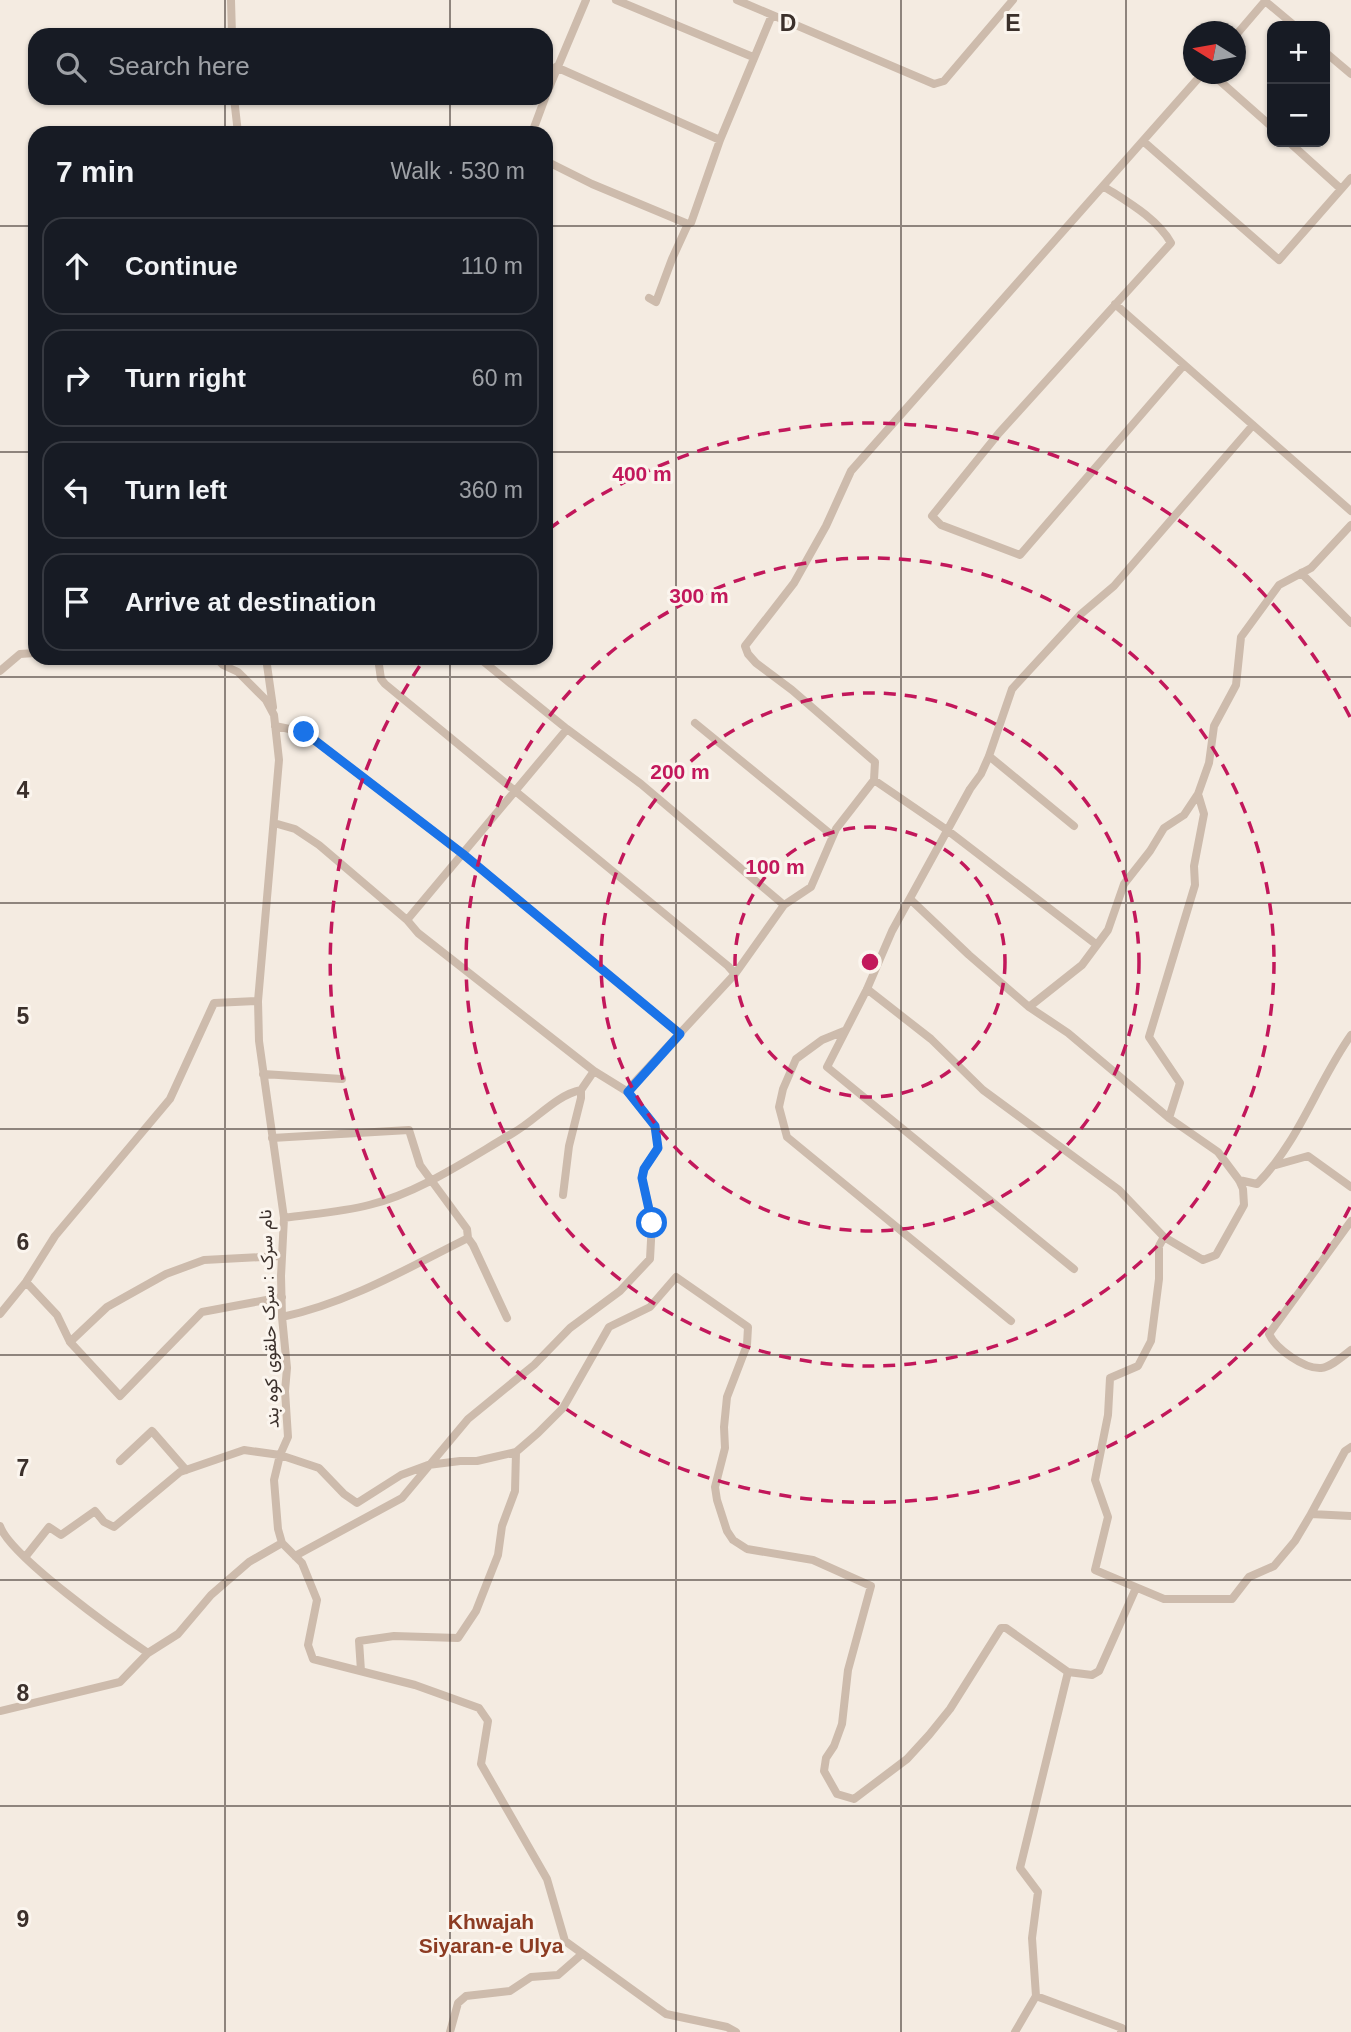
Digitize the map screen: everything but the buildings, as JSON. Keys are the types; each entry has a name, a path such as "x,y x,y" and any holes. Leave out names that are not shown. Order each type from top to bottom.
{"street":[{"path":"232,0 232,28"},
{"path":"553,75 586,0"},
{"path":"615,0 753,57"},
{"path":"737,0 934,84 944,81 1011,3 997,0"},
{"path":"1246,24 1266,1 1289,21"},
{"path":"649,298 656,302 672,259 688,224 691,223 720,140 772,15"},
{"path":"1330,56 1351,74"},
{"path":"556,67 720,140"},
{"path":"628,1092 735,974 784,905 811,887 833,835 874,780 874,762 792,690 756,663 745,646 794,583 826,526 851,471 1193,84"},
{"path":"1223,84 1267,123"},
{"path":"235,105 236,126"},
{"path":"535,126 542,105"},
{"path":"1143,141 1279,260 1351,178"},
{"path":"1295,147 1341,189"},
{"path":"553,164 592,184 688,224"},
{"path":"1103,186 1129,203 1161,230 1171,243 999,433 932,516 941,525 1020,555 1184,365"},
{"path":"1115,304 1351,511"},
{"path":"1074,1269 827,1067 867,989 892,931 989,755 1012,689 1080,614 1114,586 1253,425"},
{"path":"1028,1007 1082,965 1108,930 1124,884 1164,828 1184,815 1198,794 1209,763 1214,726 1236,685 1241,637 1279,585 1311,568 1351,524"},
{"path":"1301,573 1351,623"},
{"path":"0,671 20,654 28,653"},
{"path":"225,665 253,686 266,700 274,715"},
{"name":"نام سرک : سرک حلقوی کوه بند","path":"267,665 279,760 258,1001 258,1041 284,1218 281,1256 282,1317 288,1368 285,1391 288,1437 274,1480 278,1529 282,1543"},
{"path":"379,665 385,684 735,974"},
{"path":"488,665 567,729 641,783 784,905"},
{"path":"695,723 833,835"},
{"path":"275,726 304,732 463,854 680,1034"},
{"path":"407,919 567,729"},
{"path":"989,755 1074,826"},
{"path":"874,780 947,830 1097,945"},
{"path":"1169,1118 1180,1083 1149,1038 1195,885 1194,866 1204,814 1198,794"},
{"path":"274,823 295,829 320,845 407,919 418,933 594,1072 628,1092 655,1126 658,1148 644,1169 642,1178 652,1223 650,1259 620,1291 570,1328 534,1365 468,1419 402,1499 295,1556"},
{"path":"867,989 931,1039 983,1090 1119,1190 1164,1237 1203,1260 1216,1255 1244,1205 1243,1189 1239,1180 1218,1152 1169,1118 1068,1033 1028,1007 910,900"},
{"path":"0,1314 26,1282 55,1236 170,1099 215,1003 258,1001"},
{"path":"844,1031 822,1040 796,1059 783,1088 779,1107 787,1137 1011,1321"},
{"path":"1239,1180 1258,1184 1276,1165 1336,1056 1351,1035"},
{"path":"284,1218 369,1206 408,1192 538,1118 561,1097 580,1090 594,1072"},
{"path":"263,1074 342,1079"},
{"path":"563,1195 567,1158 581,1098 580,1090"},
{"path":"272,1138 409,1130 420,1165 467,1229 468,1238 507,1318"},
{"path":"1276,1165 1308,1156 1351,1187"},
{"path":"1351,1221 1269,1334 1271,1340 1288,1354 1309,1366 1326,1367 1351,1350"},
{"path":"1164,1237 1159,1246 1159,1279 1151,1341 1138,1366 1110,1378 1108,1415 1095,1479 1108,1517 1095,1570 1164,1600 1232,1599 1249,1577 1274,1566 1295,1541 1345,1451 1351,1447"},
{"path":"282,1317 308,1311 370,1287 468,1238"},
{"path":"70,1342 107,1307 166,1274 204,1260 281,1256"},
{"path":"26,1556 49,1527 61,1535 95,1511 104,1522 114,1527 180,1472 244,1450 280,1455 320,1468 344,1494 357,1503 401,1475 428,1465 477,1461 516,1452 563,1408 609,1327 650,1307 677,1277 748,1327 747,1345 727,1397 724,1427 726,1448 715,1487 727,1531 733,1541 747,1549 813,1559 871,1586 848,1670 842,1724 834,1746 826,1758 824,1771 837,1794 855,1799 907,1759 950,1709 1001,1628 1006,1628 1068,1672 1092,1675 1099,1671 1136,1588"},
{"path":"26,1282 57,1315 70,1342 120,1396 202,1312 282,1297"},
{"path":"120,1461 152,1431 186,1471"},
{"path":"361,1671 359,1641 394,1636 458,1638 476,1612 498,1555 502,1526 515,1491 516,1452"},
{"path":"1311,1514 1351,1516"},
{"path":"0,1526 18,1551 114,1631 148,1653"},
{"path":"0,1711 120,1682 148,1653 178,1634 211,1595 249,1562 282,1543 302,1563 317,1600 308,1644 313,1659 415,1685 479,1708 488,1721 481,1764 547,1879 565,1941 666,2014 727,2027 736,2032"},
{"path":"1015,2032 1035,1996 1032,1938 1038,1892 1020,1868 1068,1672"},
{"path":"450,2032 458,2003 466,1996 510,1991 531,1977 558,1975 582,1954"},
{"path":"1035,1996 1122,2028 1121,2032"}],"district":[{"name":"Khwajah Siyaran-e Ulya","path":"491,1934"}],"route":[{"path":"304,732 463,854 680,1034 628,1092 655,1126 658,1148 644,1169 642,1178 652,1223"}]}
